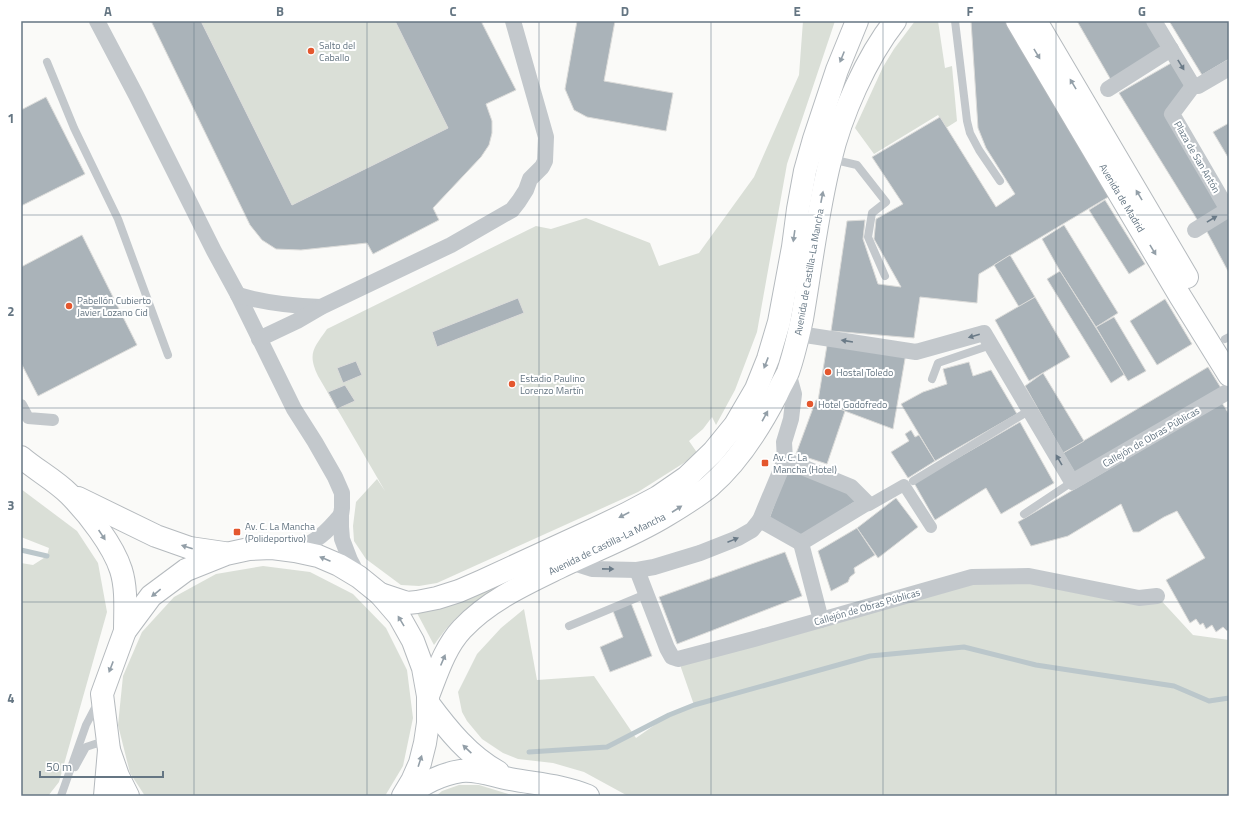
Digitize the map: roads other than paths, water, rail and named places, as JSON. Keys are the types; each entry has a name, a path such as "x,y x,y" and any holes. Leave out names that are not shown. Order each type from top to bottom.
{"main road":[{"name":"Avenida de Castilla-La Mancha","path":"380,594 407,603 417,602 444,596 482,582 595,529 658,497 687,477 713,452 735,425 756,389 768,359 778,322 793,247 806,165 838,70 857,21"},
{"name":"Avenida de Castilla-La Mancha","path":"428,699 446,652 461,630 483,610 502,597 570,562 640,530 666,516 710,487 727,469 756,431 788,372 799,334 830,159 842,123 858,83 878,45 895,21"},
{"name":"Avenida de Madrid","path":"1017,21 1180,296 1229,375"},
{"name":"Avenida de Madrid","path":"1036,21 1228,341"},
{"path":"21,457 69,494 94,522 113,551 121,571 126,600 125,631"},
{"path":"69,494 156,536 190,548 226,554"},
{"path":"105,796 108,746 102,694 125,631 151,596 186,570 226,554 248,549 272,548 318,556 339,565 359,577 380,594 399,616 413,641 423,668 428,699 428,723 420,762 405,796"},
{"path":"428,699 443,724 459,741 482,763 510,779"},
{"path":"108,746 118,776 128,796"},
{"path":"405,796 434,778 462,771 475,771 510,779 564,788 588,796"}],"street":[{"path":"97,21 136,95 214,252 238,295 294,409 315,442 340,488 342,493 342,539 350,560 359,577"},
{"path":"259,339 297,321 321,307 451,245 512,210 526,190 530,179 542,167 545,160 546,137 514,21"},
{"path":"1154,21 1194,86 1198,86 1229,68"},
{"path":"1108,89 1171,49"},
{"name":"Plaza de San Antón","path":"1194,86 1172,114 1228,210"},
{"path":"1195,230 1228,210"},
{"path":"238,295 260,301 293,306 321,307"},
{"path":"799,334 916,352 984,333 1072,482"},
{"path":"570,562 592,569 637,570 654,567 700,552 738,538 752,530 760,520 784,460 784,442 791,419 794,394 788,372"},
{"name":"Callejón de Obras Públicas","path":"1072,482 1229,391"},
{"path":"21,405 28,418 53,420"},
{"path":"784,460 851,487 867,503"},
{"path":"801,543 867,503 869,505 904,485 931,528"},
{"path":"295,551 312,543 327,532 341,515"},
{"path":"760,520 801,543 821,620"},
{"name":"Callejón de Obras Públicas","path":"637,570 669,652 672,657 678,659 972,577 1029,576 1139,598 1157,596"}],"lane":[{"path":"955,21 967,121 970,134 1000,181"},
{"path":"47,62 74,128 118,219 168,355"},
{"path":"830,159 857,165 886,202 872,213 868,237 885,276"},
{"path":"932,379 938,363 991,345"},
{"path":"913,481 1030,410"},
{"name":"Callejón de Obras Públicas","path":"1024,514 1072,482"},
{"path":"569,626 646,594"},
{"path":"62,792 86,725 102,694"},
{"path":"62,792 86,747 95,744 108,746"}],"waterway":[{"path":"21,550 47,556"},
{"path":"529,752 607,747 669,715 694,705 870,656 964,647 1036,665 1174,686 1209,701 1229,698"}],"place":[{"name":"Salto del Caballo","path":"311,51"},
{"name":"Pabellón Cubierto Javier Lozano Cid","path":"69,306"},
{"name":"Hostal Toledo","path":"828,372"},
{"name":"Estadio Paulino Lorenzo Martín","path":"512,384"},
{"name":"Hotel Godofredo","path":"810,404"},
{"name":"Av. C. La Mancha (Hotel)","path":"765,463"},
{"name":"Av. C. La Mancha (Polideportivo)","path":"237,532"}]}
